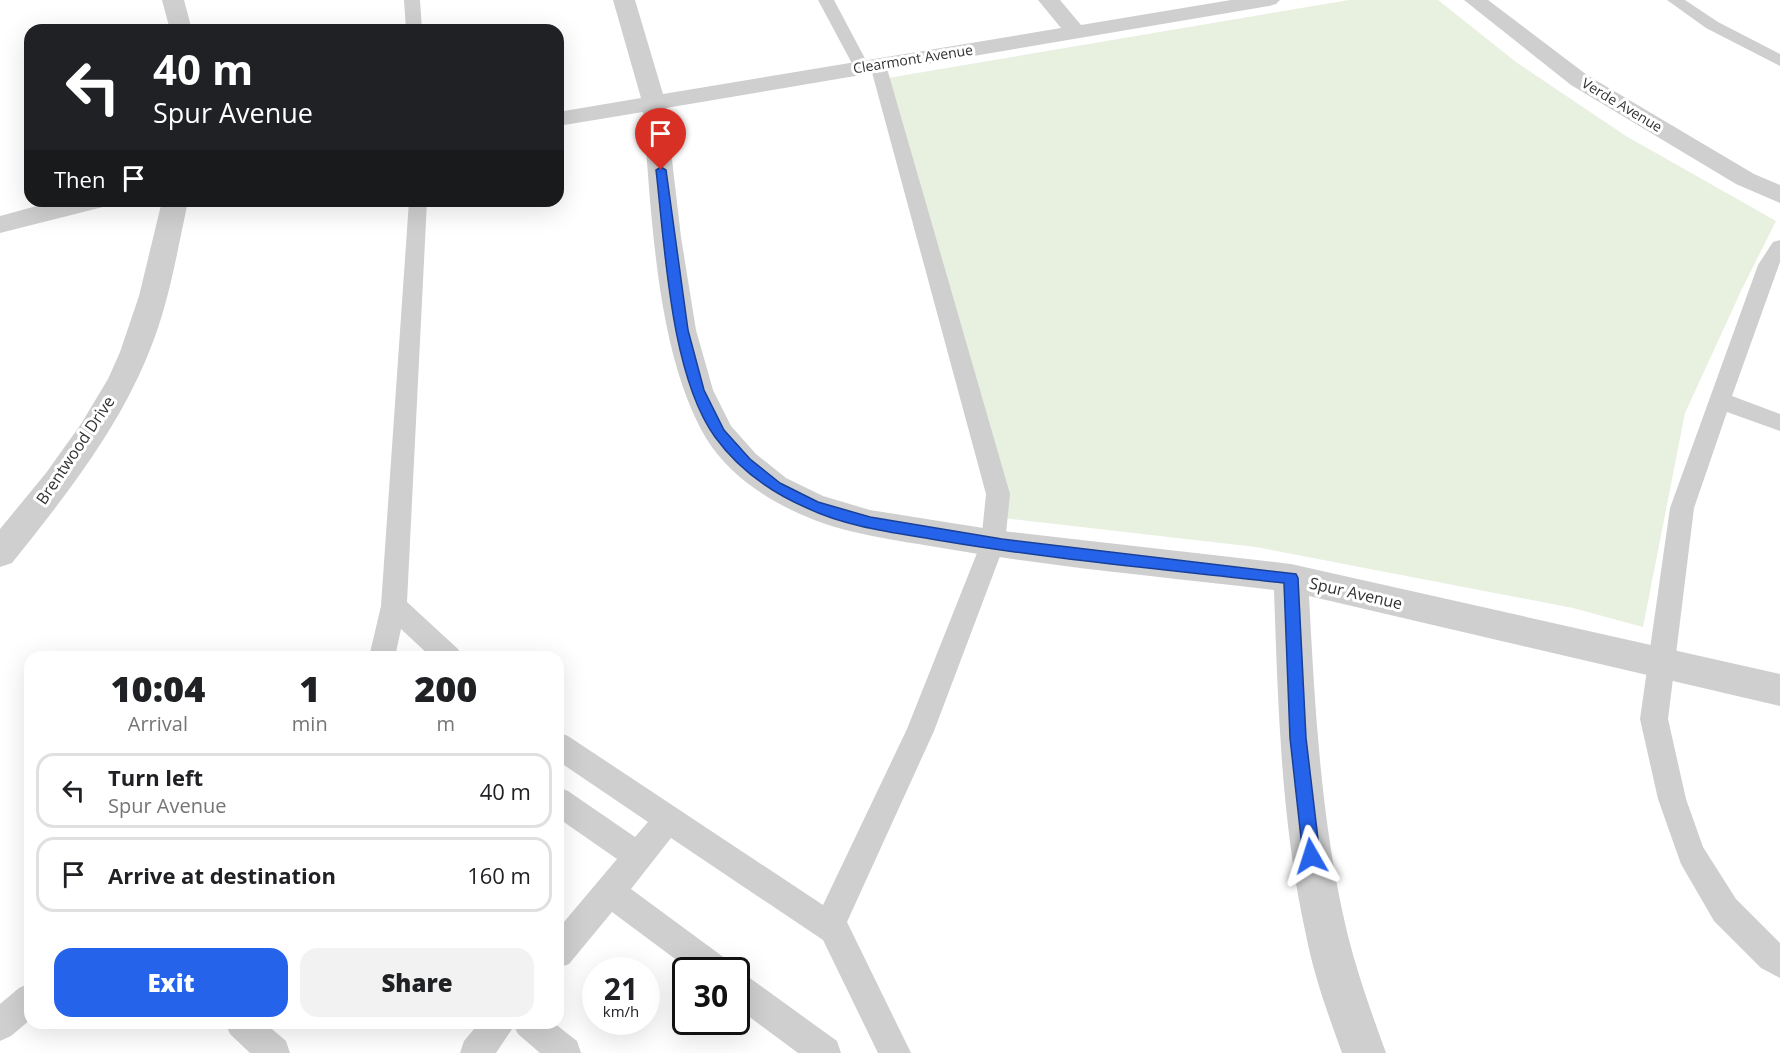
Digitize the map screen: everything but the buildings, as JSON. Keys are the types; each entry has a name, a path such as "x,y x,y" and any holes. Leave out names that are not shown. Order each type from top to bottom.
{"street":[{"path":"173,0 180,24"},
{"name":"Spur Avenue","path":"624,0 654,103 668,237 682,330 698,390 719,433 745,463 775,487 813,506 870,523 993,543 1291,578 1780,690"},
{"path":"1048,0 1075,32"},
{"name":"Verde Avenue","path":"1475,0 1579,80 1745,178 1780,195"},
{"name":"Clearmont Avenue","path":"564,118 1261,1"},
{"path":"0,225 65,207"},
{"name":"Brentwood Drive","path":"0,553 52,490 96,425 134,353 150,310 175,207"},
{"path":"1291,578 1298,738 1314,879 1326,941 1342,999 1364,1053"}],"lane":[{"path":"412,0 414,24"},
{"path":"564,749 829,927 920,731 993,543 998,494 870,67 826,0"},
{"path":"1675,0 1712,25 1780,61"},
{"path":"383,651 394,606 418,207"},
{"path":"1780,246 1768,265 1682,508 1654,719 1672,800 1691,854 1725,910 1772,957 1780,962"},
{"path":"1719,400 1780,423"},
{"path":"394,606 443,651"},
{"path":"564,805 639,856"},
{"path":"564,946 668,819"},
{"path":"610,892 698,957"},
{"path":"831,923 894,1053"},
{"path":"750,997 825,1053"},
{"path":"0,1025 24,1004"},
{"path":"248,1029 274,1053"},
{"path":"476,1053 494,1029"},
{"path":"536,1029 565,1053"}],"green space":[{"path":"1349,0 1438,0 1516,62 1626,136 1776,221 1685,413 1643,627 1573,608 1256,547 995,517 882,79"}],"route":[{"path":"661,170 682,330 698,390 719,433 745,463 775,487 813,506 870,523 1002,545 1291,578 1298,738 1311,856"}]}
